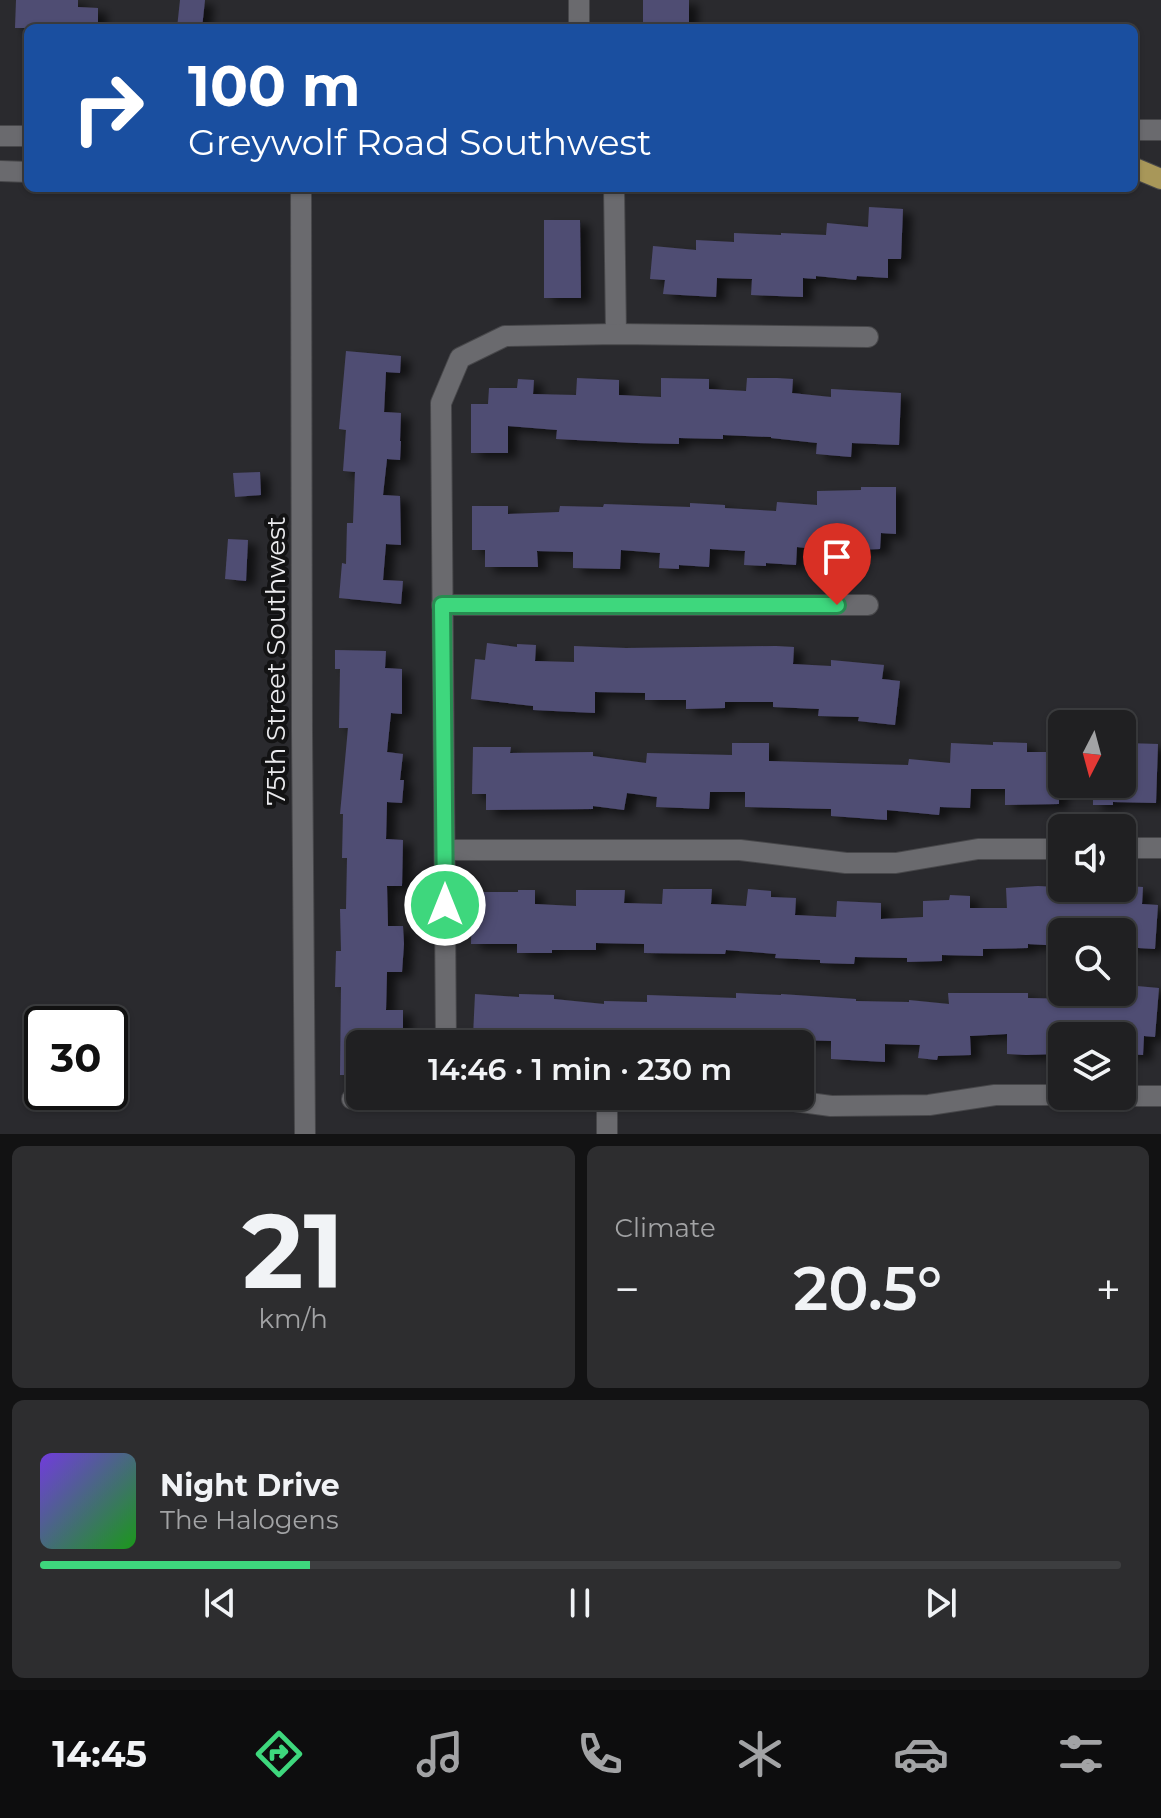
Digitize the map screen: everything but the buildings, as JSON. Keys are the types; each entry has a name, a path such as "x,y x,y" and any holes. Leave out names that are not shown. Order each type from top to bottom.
{"main road":[{"path":"1138,170 1161,179"}],"street":[{"path":"579,0 579,24"},
{"path":"1138,130 1161,130"},
{"path":"0,136 24,136"},
{"path":"1138,169 1161,169"},
{"path":"0,171 24,172"},
{"name":"75th Street Southwest","path":"301,192 305,1134"},
{"path":"614,192 616,334"},
{"path":"446,1030 441,403 460,358 505,336 868,337"},
{"path":"442,605 868,605"},
{"path":"1136,848 1161,848"},
{"path":"445,850 740,850 846,863 896,863 978,849 1048,849"},
{"path":"814,1104 929,1105 995,1095 1048,1095"},
{"path":"1136,1096 1161,1096"},
{"path":"607,1110 607,1134"}],"route":[{"path":"445,905 442,605 837,605"}]}
